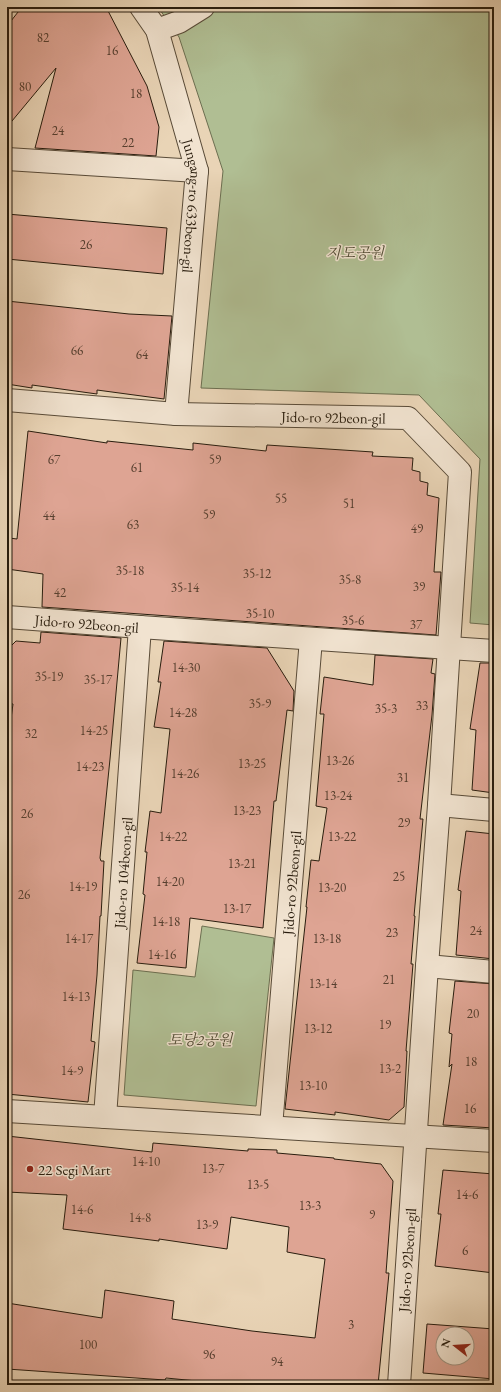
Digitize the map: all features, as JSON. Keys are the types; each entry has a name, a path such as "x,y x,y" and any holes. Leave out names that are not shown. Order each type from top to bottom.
{"street":[{"name":"Jungang-ro 633beon-gil","path":"141,7 157,30 197,171 176,414"},
{"path":"157,30 179,22 203,7"},
{"path":"7,159 197,171"},
{"name":"Jido-ro 92beon-gil","path":"7,400 176,414 408,418 460,472 439,805 399,1385"},
{"name":"Jido-ro 92beon-gil","path":"7,617 448,648"},
{"name":"Jido-ro 104beon-gil","path":"105,1117 140,627"},
{"name":"Jido-ro 92beon-gil","path":"272,1127 311,639"},
{"path":"448,648 494,651"},
{"path":"439,805 494,810"},
{"path":"427,966 494,972"},
{"path":"7,1111 494,1141"}],"green space":[{"name":"지도공원","path":"158,7 494,7 494,625 470,623 480,459 419,395 201,388 223,171 179,37"},
{"name":"토당2공원","path":"202,926 274,938 256,1106 124,1095 133,970 195,977"}],"building":[{"path":"22,7 106,7 147,86 159,127 156,156 35,148 56,68 7,127 7,26"},
{"path":"7,214 167,228 163,274 7,259"},
{"path":"7,301 129,314 172,316 164,399 97,390 97,394 32,385 32,388 7,384"},
{"path":"28,431 107,443 107,441 193,450 193,443 266,451 267,445 373,452 372,456 413,458 412,470 420,472 420,481 428,483 427,495 439,498 434,572 441,572 436,635 42,607 43,574 7,569 9,538 17,539"},
{"path":"41,632 121,638 100,858 101,861 104,861 97,975 91,1041 95,1042 88,1102 7,1094 7,748 13,704 7,703 7,650 16,641 40,643"},
{"path":"164,641 267,648 294,691 293,711 287,710 276,801 274,801 263,928 190,918 186,968 137,963 145,895 143,894 147,852 145,852 150,811 161,813 170,729 154,727 161,682 158,682"},
{"path":"375,655 433,659 431,673 435,674 432,715 420,819 423,819 414,916 411,964 413,964 406,1051 404,1107 389,1120 335,1112 335,1115 285,1109 311,860 319,861 327,808 316,806 324,714 320,714 324,677 373,685"},
{"path":"480,663 494,663 494,793 472,790 476,730 470,729"},
{"path":"466,831 494,834 494,959 456,955 461,891 458,890"},
{"path":"455,981 494,984 494,1128 443,1125 452,1064 449,1067 452,1034 449,1033"},
{"path":"7,1136 152,1152 153,1143 248,1151 248,1149 277,1150 277,1153 381,1164 393,1181 386,1273 389,1273 378,1385 238,1385 166,1378 165,1380 7,1369 7,1303 102,1318 105,1290 174,1301 172,1319 252,1331 315,1338 325,1259 287,1252 289,1227 231,1217 227,1249 159,1239 159,1241 63,1229 67,1195 7,1192"},
{"path":"443,1170 494,1174 494,1273 435,1266 441,1214 438,1214"},
{"path":"427,1324 454,1326 435,1326 435,1366 475,1366 475,1328 494,1329 494,1379 423,1373"}],"place":[{"name":"22 Segi Mart","path":"30,1169"}]}
